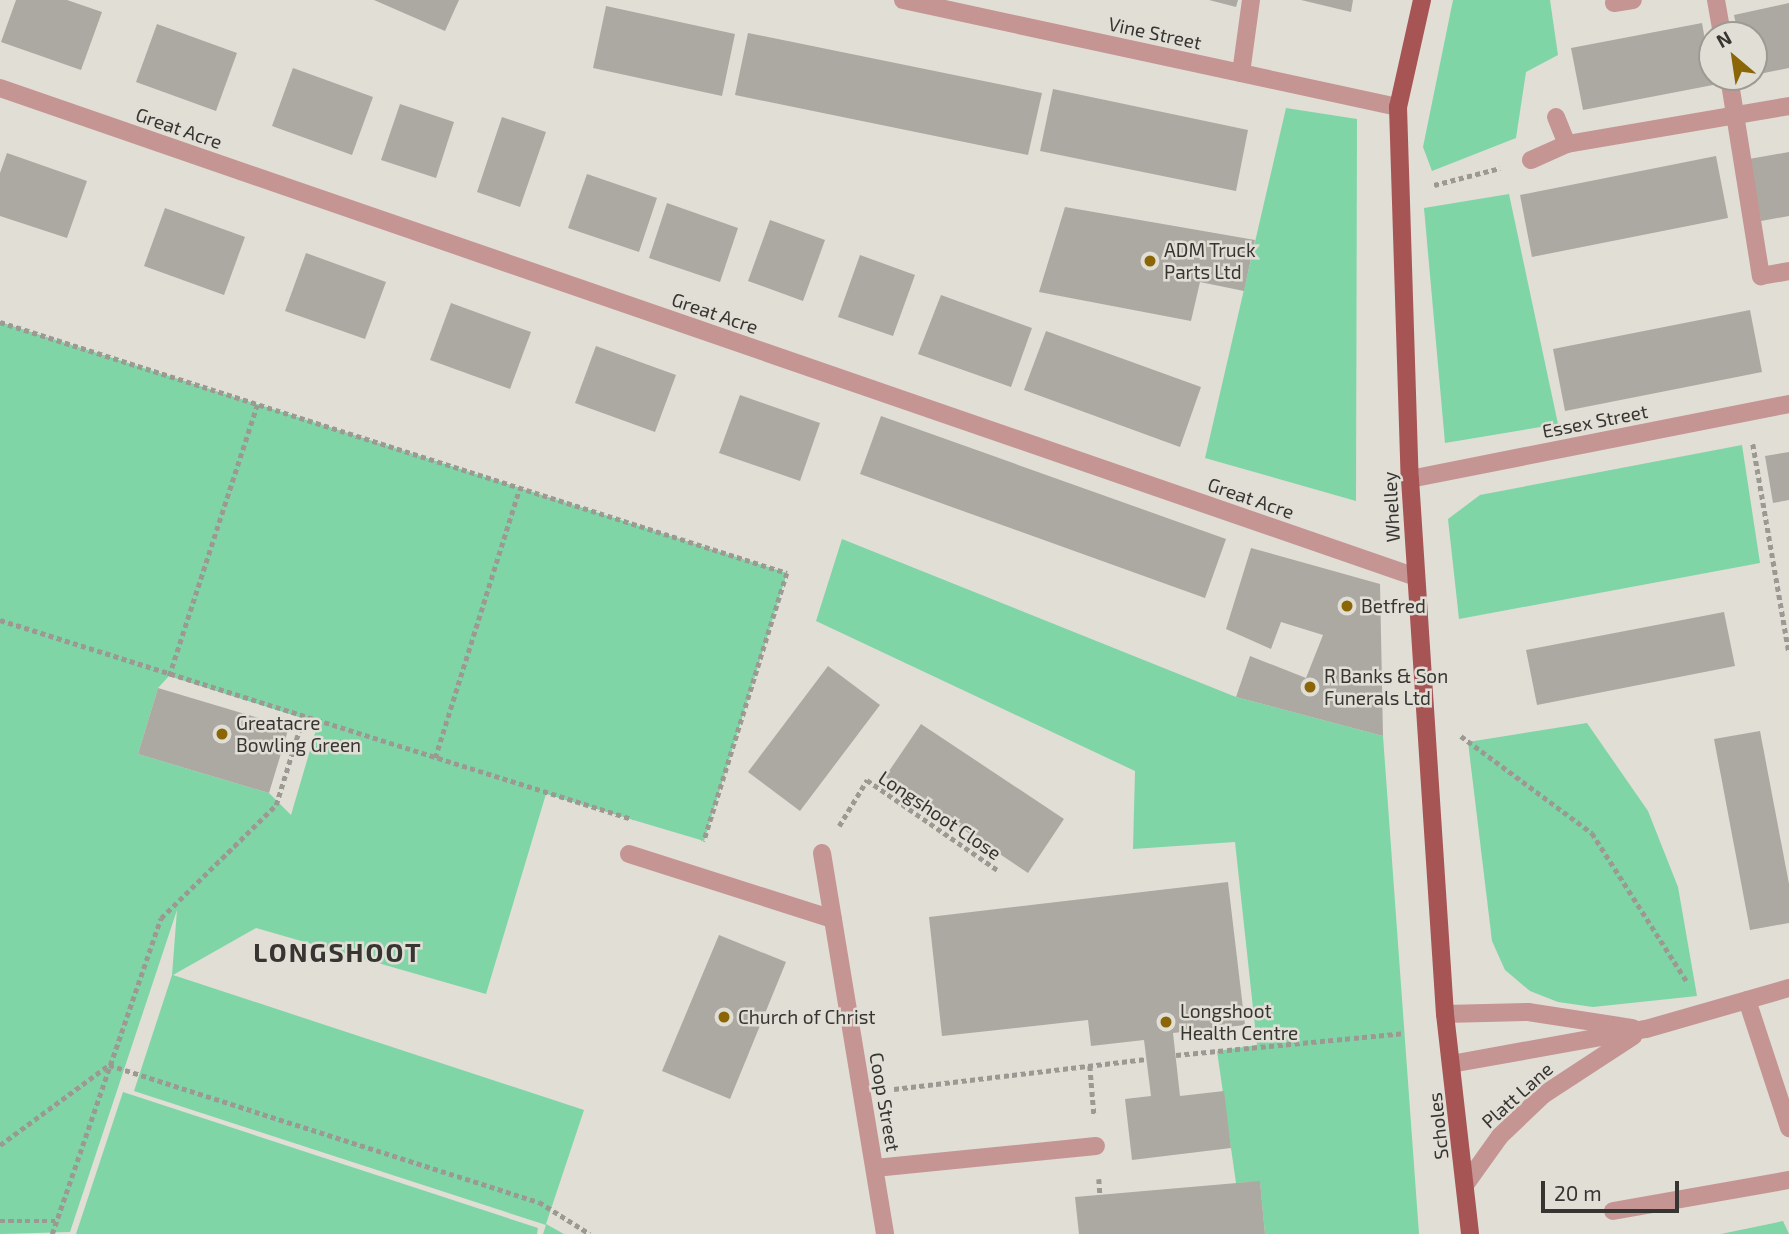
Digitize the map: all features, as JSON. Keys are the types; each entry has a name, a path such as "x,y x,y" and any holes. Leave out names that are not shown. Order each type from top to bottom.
{"main road":[{"name":"Whelley","path":"1422,0 1398,107 1399,195 1410,479 1429,713 1445,1013"},
{"name":"Scholes","path":"1445,1013 1470,1234"}],"street":[{"name":"Vine Street","path":"903,0 1398,107"},
{"path":"1241,73 1251,0"},
{"path":"1614,3 1633,0"},
{"path":"1716,0 1720,21"},
{"name":"Great Acre","path":"0,88 1416,577"},
{"path":"1733,91 1761,276 1789,271"},
{"path":"1531,160 1567,144 1789,106"},
{"path":"1556,117 1567,144"},
{"name":"Essex Street","path":"1410,479 1789,404"},
{"name":"Coop Street","path":"822,853 885,1234"},
{"path":"629,854 833,919"},
{"name":"Platt Lane","path":"1451,1064 1646,1029 1789,988"},
{"path":"1747,1000 1789,1128"},
{"name":"Platt Lane","path":"1445,1013 1528,1012 1646,1029"},
{"name":"Platt Lane","path":"1465,1185 1500,1136 1543,1095 1646,1029"},
{"path":"875,1168 1096,1146"},
{"path":"1613,1211 1789,1180"}],"path":[{"path":"1399,195 1531,160"},
{"path":"0,322 519,490 787,573 704,841 691,837"},
{"path":"169,676 257,405"},
{"path":"1747,412 1789,652"},
{"path":"435,758 519,490"},
{"path":"0,620 169,676 639,821"},
{"path":"1429,713 1592,833 1704,1011"},
{"path":"52,1234 161,918 275,805 303,718"},
{"name":"Longshoot Close","path":"822,853 867,780 999,871"},
{"path":"1176,1055 1403,1033"},
{"path":"862,1096 1146,1059"},
{"path":"0,1145 109,1065"},
{"path":"109,1065 539,1202 590,1234"},
{"path":"0,1221 55,1221"}],"green space":[{"path":"1453,0 1550,0 1558,55 1526,72 1516,138 1432,171 1423,147"},
{"path":"1286,108 1357,119 1356,501 1205,458"},
{"path":"1509,194 1558,424 1445,443 1424,208"},
{"path":"0,322 787,573 704,841 546,794 486,994 256,928 173,975 584,1110 546,1224 564,1234 543,1234 546,1225 134,1091 172,975 177,910 70,1232 0,1234","holes":["169,676 318,723 291,815 269,793 138,754 158,688"]},
{"path":"1742,445 1760,563 1459,619 1448,519 1480,495"},
{"path":"842,539 1236,697 1383,736 1419,1234 1265,1234 1260,1182 1236,1183 1217,1051 1257,1045 1235,842 1133,849 1135,771 816,621"},
{"path":"1587,723 1648,811 1678,887 1697,996 1593,1007 1558,1002 1530,991 1505,970 1492,941 1468,742"},
{"path":"123,1092 538,1228 537,1234 76,1234"},
{"path":"1783,1221 1789,1234 1721,1234"}],"building":[{"path":"16,0 67,0 102,12 81,70 1,42"},
{"path":"374,0 459,0 445,31"},
{"path":"1209,0 1238,0 1236,7"},
{"path":"1301,0 1353,0 1351,12"},
{"path":"1789,3 1789,68 1768,72 1768,21 1735,21 1734,15"},
{"path":"606,6 735,34 722,96 593,68"},
{"path":"157,24 237,53 216,111 136,82"},
{"path":"1698,24 1698,88 1583,110 1571,48"},
{"path":"748,33 1042,93 1028,155 735,95"},
{"path":"293,68 373,97 352,155 272,126"},
{"path":"1053,89 1248,130 1236,191 1040,151"},
{"path":"400,104 454,122 436,178 381,160"},
{"path":"502,117 546,132 520,207 477,192"},
{"path":"1789,152 1789,216 1761,221 1749,159"},
{"path":"7,153 87,181 67,238 0,216 0,173"},
{"path":"1716,156 1728,218 1532,257 1520,195"},
{"path":"587,174 657,198 639,252 568,228"},
{"path":"667,203 738,228 720,282 649,258"},
{"name":"ADM Truck Parts Ltd","path":"1065,207 1255,240 1244,291 1200,282 1191,321 1039,292"},
{"path":"165,208 245,237 224,295 144,266"},
{"path":"770,220 825,240 803,301 748,281"},
{"path":"306,253 386,282 365,339 285,311"},
{"path":"860,255 915,275 893,336 838,317"},
{"path":"941,295 1032,328 1011,387 918,354"},
{"path":"451,303 531,332 510,389 430,360"},
{"path":"1750,310 1762,372 1565,411 1553,349"},
{"path":"1046,331 1201,387 1180,447 1024,390"},
{"path":"596,346 676,375 655,432 575,403"},
{"path":"740,395 820,423 800,481 719,453"},
{"path":"881,416 1226,539 1205,598 860,474"},
{"path":"1789,452 1789,500 1773,503 1765,456"},
{"path":"1251,548 1380,584 1383,736 1236,697 1250,656 1306,678 1323,635 1281,622 1271,649 1226,629"},
{"path":"1724,612 1735,666 1537,705 1526,650"},
{"path":"828,666 880,705 800,811 748,772"},
{"path":"158,688 289,727 269,793 138,754"},
{"path":"921,724 1064,819 1028,873 885,777"},
{"path":"1760,731 1789,884 1789,923 1750,930 1714,739"},
{"name":"Longshoot Health Centre","path":"1228,882 1245,1025 1173,1033 1180,1096 1224,1091 1231,1148 1132,1160 1125,1099 1151,1096 1144,1040 1091,1046 1088,1020 942,1036 929,917"},
{"name":"Church of Christ","path":"719,935 786,962 730,1099 662,1071"},
{"path":"1260,1181 1265,1234 1079,1234 1075,1197"}],"place":[{"name":"ADM Truck Parts Ltd","path":"1150,261"},
{"name":"Betfred","path":"1347,606"},
{"name":"R Banks & Son Funerals Ltd","path":"1310,687"},
{"name":"Greatacre Bowling Green","path":"222,734"},
{"name":"Church of Christ","path":"724,1017"},
{"name":"Longshoot Health Centre","path":"1166,1022"}],"district":[{"name":"LONGSHOOT","path":"338,952"}]}
